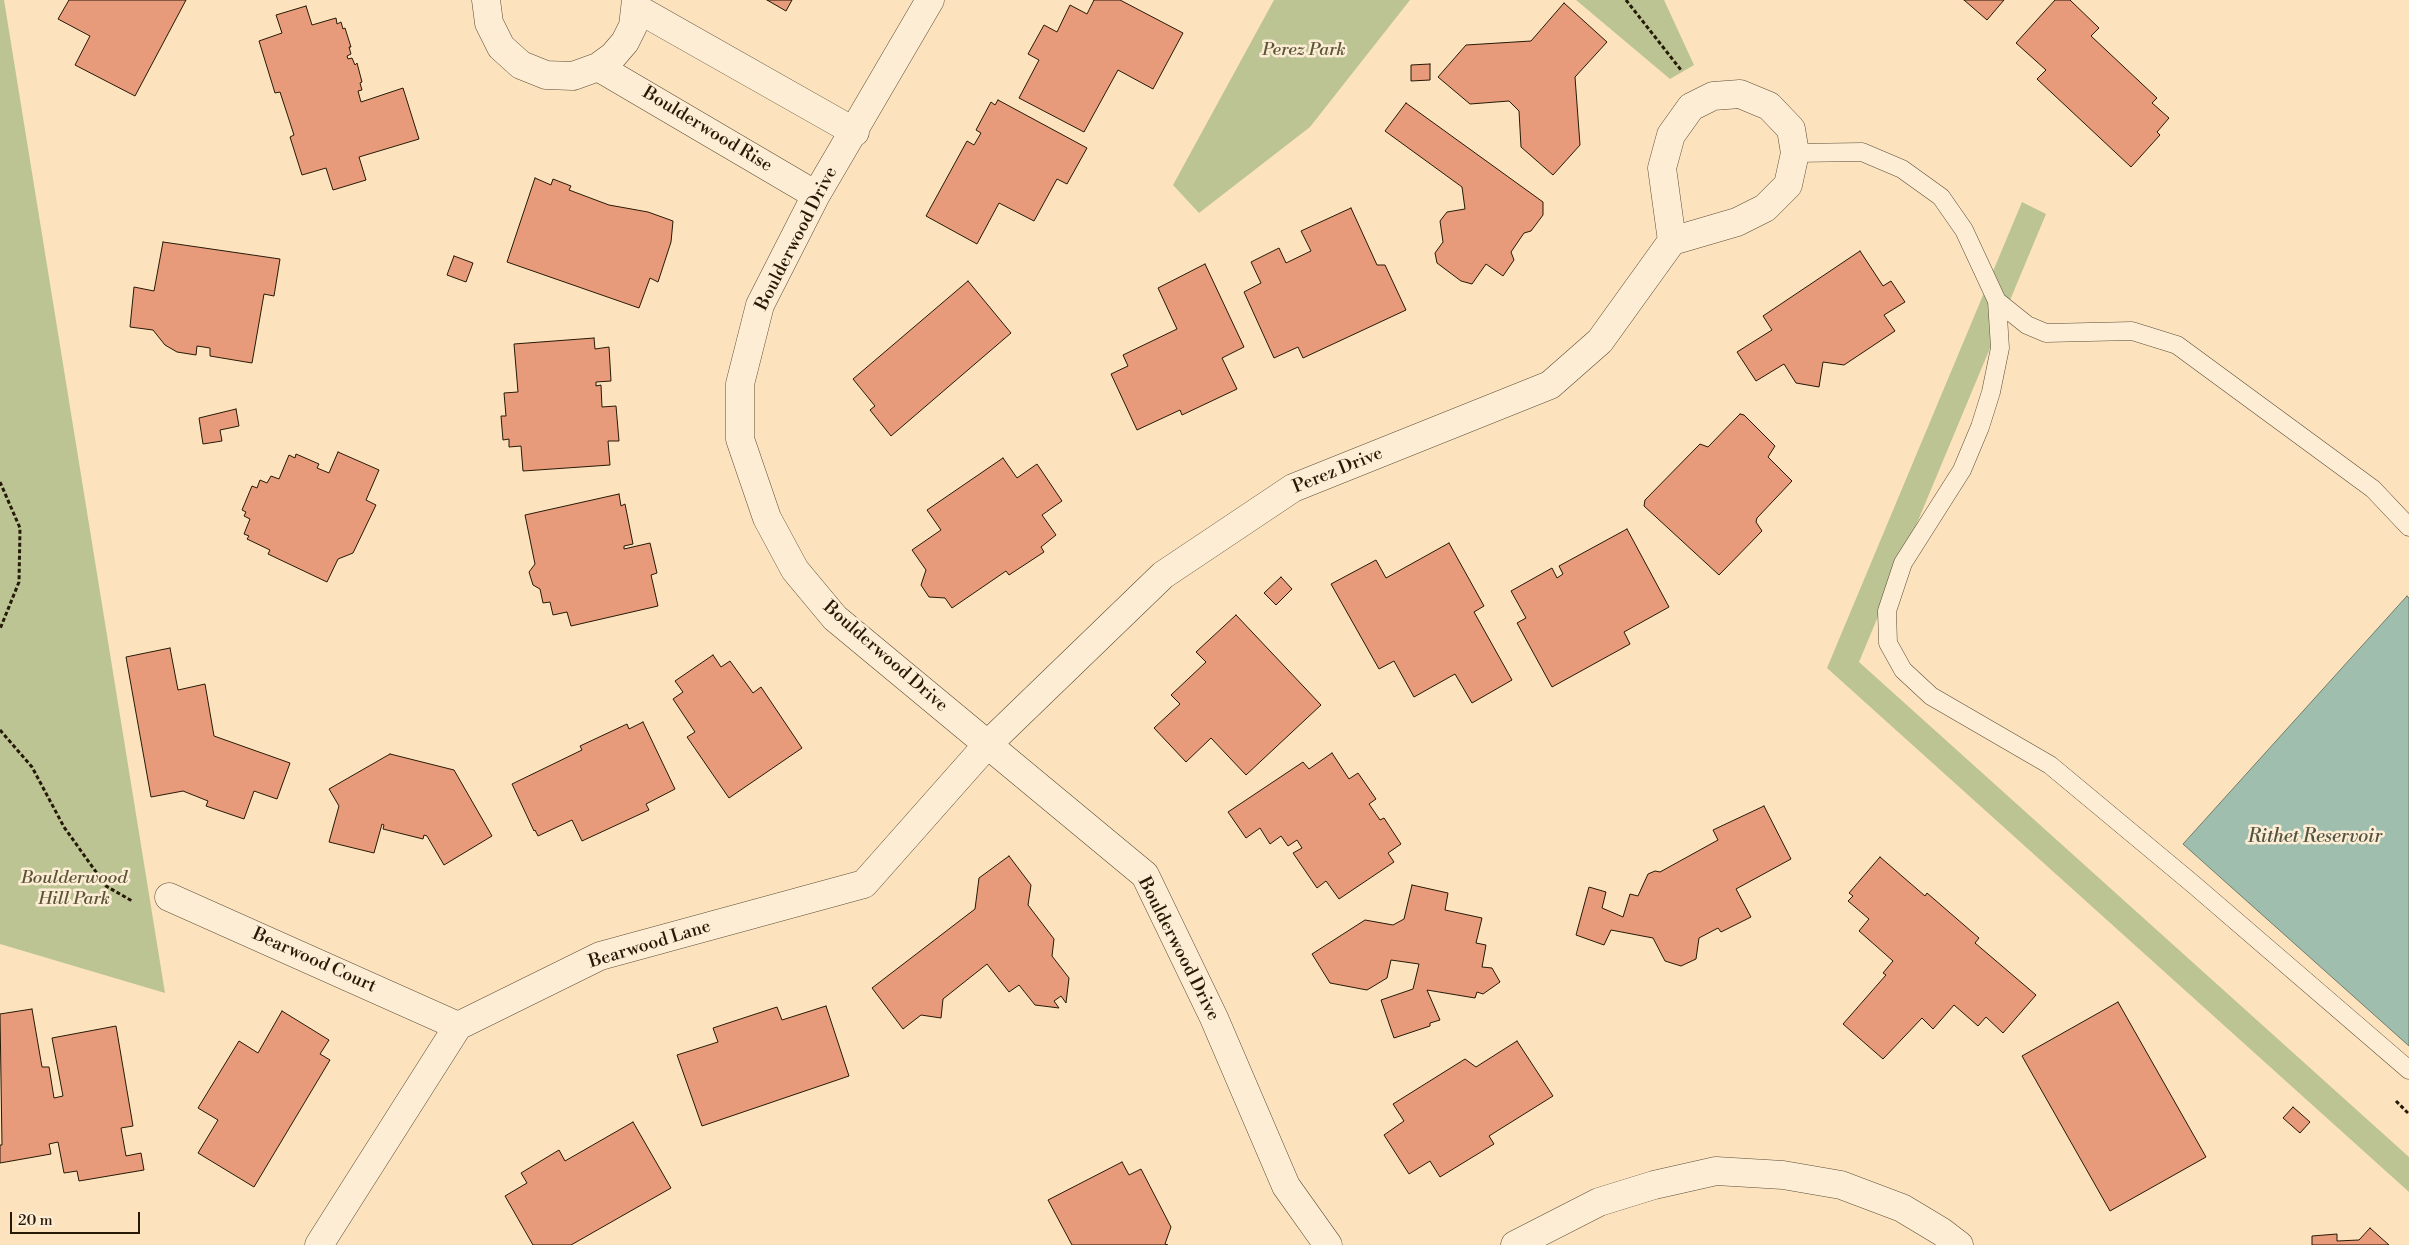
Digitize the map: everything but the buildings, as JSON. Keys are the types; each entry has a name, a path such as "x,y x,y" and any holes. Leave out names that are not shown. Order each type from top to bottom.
{"street":[{"path":"486,0 489,23 501,47 521,65 546,75 573,76 598,67 613,56 633,26 636,4 855,132"},
{"name":"Boulderwood Drive","path":"930,0 855,132 816,195 760,305 740,384 740,439 767,518 795,570 835,618 1145,875 1214,1018 1286,1186 1328,1245"},
{"name":"Boulderwood Rise","path":"598,67 816,195"},
{"path":"1740,94 1769,106 1791,129 1795,153 1788,185 1765,208 1737,222 1672,241 1662,168 1671,135 1691,107 1713,96 1740,94"},
{"name":"Perez Drive","path":"987,745 1163,575 1293,488 1550,385 1600,341 1672,241"},
{"name":"Bearwood Lane","path":"458,1026 600,956 864,884 987,745"},
{"name":"Bearwood Court","path":"170,897 458,1026"},
{"path":"319,1245 458,1026"},
{"path":"1515,1245 1600,1202 1654,1185 1716,1171 1783,1174 1840,1185 1902,1208 1960,1245"}],"lane":[{"path":"1795,153 1862,152 1902,169 1933,191 1940,197 1964,230 1997,301 2000,348 1991,392 1980,427 1962,470 1903,563 1887,611 1888,643 1904,670 1931,696 2050,765 2193,884 2409,1070"},
{"path":"1997,301 2027,325 2046,333 2132,331 2177,345 2373,489 2409,527"}],"path":[{"path":"1626,0 1679,66 1701,102"},
{"path":"0,482 20,528 19,582 0,629"},
{"path":"0,730 32,767 64,827 106,886 134,902 170,897"}],"green space":[{"name":"Boulderwood Hill Park","path":"0,0 4,0 165,993 0,944"},
{"name":"Perez Park","path":"1274,0 1410,0 1310,127 1199,213 1173,185"},
{"path":"1576,0 1664,0 1694,65 1670,79"},
{"path":"2022,202 2046,214 1859,662 2409,1157 2409,1192 1827,668"}],"water":[{"name":"Rithet Reservoir","path":"2407,596 2409,598 2409,1046 2183,844"}]}
